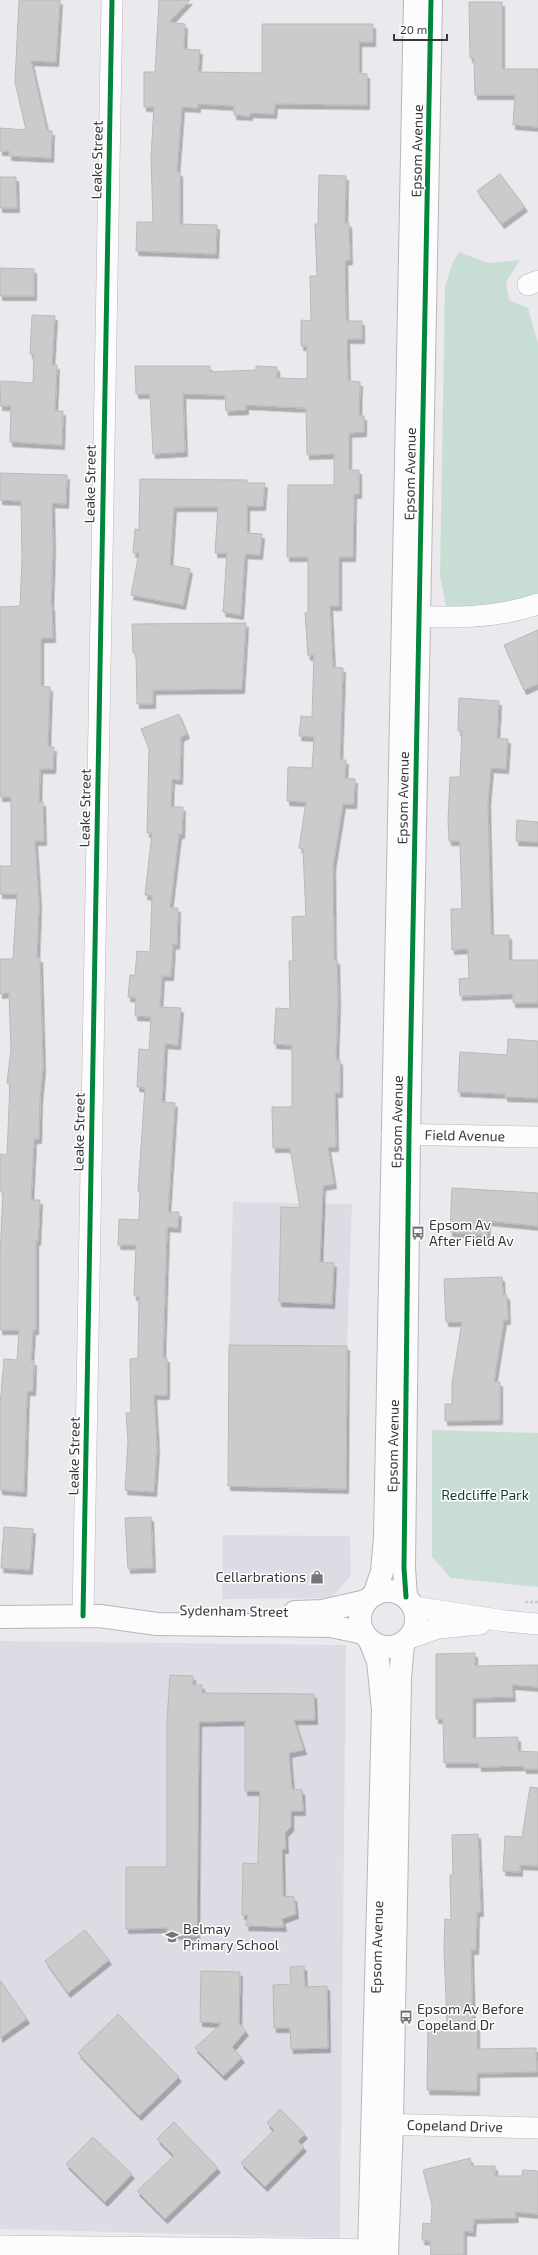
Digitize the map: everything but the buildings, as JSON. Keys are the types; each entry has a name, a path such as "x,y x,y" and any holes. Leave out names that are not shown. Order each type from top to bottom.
{"street":[{"name":"Leake Street","path":"92,1616 112,0"},
{"name":"Epsom Avenue","path":"411,617 415,0"},
{"name":"Epsom Avenue","path":"370,1598 382,1572 385,1556 400,1134 411,617 431,0"},
{"path":"411,617 479,617 523,609 538,604"},
{"name":"Epsom Avenue","path":"400,1134 404,1568 410,1602"},
{"name":"Field Avenue","path":"400,1134 538,1137"},
{"path":"505,1621 438,1628 390,1647 376,1645 367,1637 360,1616 370,1598 390,1591 410,1602 505,1621 538,1624"},
{"name":"Sydenham Street","path":"0,1617 92,1616 157,1610 312,1613 370,1598"},
{"path":"406,1641 416,1627 410,1602"},
{"name":"Sydenham Street","path":"92,1616 157,1624 331,1626 367,1637"},
{"name":"Epsom Avenue","path":"367,1637 378,1661 383,1710 382,2124"},
{"name":"Epsom Avenue","path":"378,2252 400,1679 406,1641"},
{"name":"Copeland Drive","path":"382,2124 538,2128"},
{"path":"0,2246 109,2252 378,2252"}],"shaded area":[{"path":"233,1202 352,1204 347,1346 229,1345"},
{"path":"223,1535 350,1536 351,1575 332,1598 222,1599"},
{"name":"Belmay Primary School","path":"0,1641 346,1645 340,2238 0,2229"}],"green space":[{"path":"459,252 488,263 520,260 506,282 509,300 528,308 538,343 538,604 448,617 440,575 445,286 453,262"},
{"name":"Redcliffe Park","path":"432,1430 538,1433 538,1587 451,1578 432,1557"}],"cycle path":[{"path":"83,1616 112,0"},
{"path":"406,1597 404,1568 409,1135 431,0"}],"place":[{"name":"Epsom Av After Field Av","path":"418,1233"},
{"name":"Cellarbrations","path":"317,1577"},
{"name":"Belmay Primary School","path":"172,1937"},
{"name":"Epsom Av Before Copeland Dr","path":"406,2017"}]}
